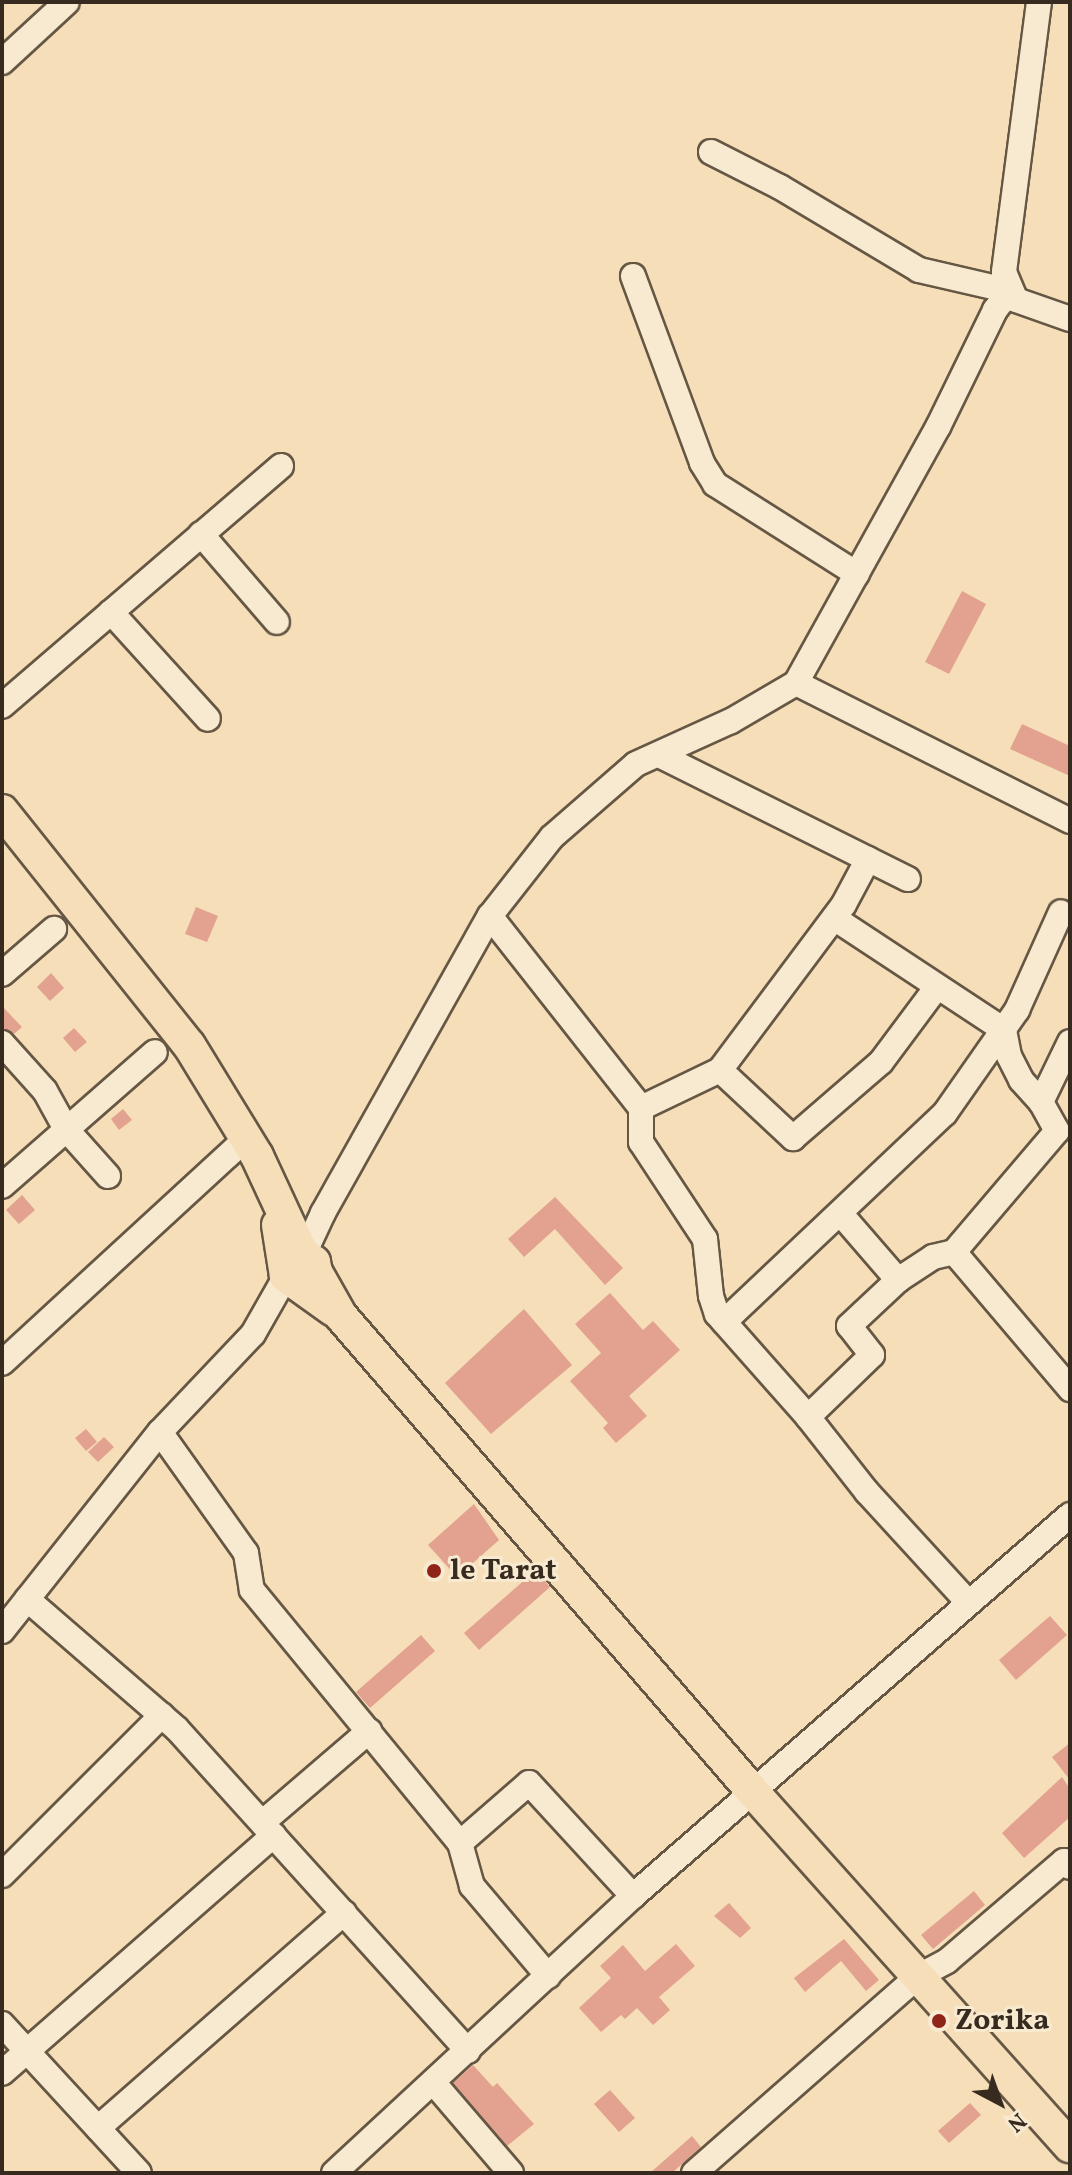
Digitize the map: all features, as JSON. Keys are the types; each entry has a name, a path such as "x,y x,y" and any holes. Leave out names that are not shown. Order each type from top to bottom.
{"main road":[{"path":"2,811 189,1045 251,1147 301,1269 754,1793 1070,2146"}],"street":[{"path":"2,62 67,2"},
{"path":"1036,8 1004,272 1010,291 1026,306 1070,319"},
{"path":"711,152 780,187 919,270 1010,291"},
{"path":"633,276 702,463 715,484 857,574"},
{"path":"2,1631 160,1432 239,1347 301,1269 336,1191 490,916 552,837 636,764 731,721 796,683 938,427 995,310 1010,291"},
{"path":"2,706 281,466"},
{"path":"201,534 277,622"},
{"path":"111,612 208,719"},
{"path":"796,683 1070,821"},
{"path":"659,755 908,879"},
{"path":"641,1108 720,1070 834,918 868,859"},
{"path":"724,1322 945,1113 1017,1010 1061,912"},
{"path":"490,916 641,1108 641,1142 705,1239 711,1296 724,1322 808,1417 867,1492 967,1601"},
{"path":"808,1417 872,1355 849,1326 898,1280 933,1257 954,1252 1064,1133 1021,1080 1009,1056 1004,1030 834,918"},
{"path":"2,974 54,929"},
{"path":"720,1070 793,1138 881,1062 937,987"},
{"path":"1041,1102 1070,1042"},
{"path":"2,1043 45,1091 66,1129 108,1176"},
{"path":"2,1186 155,1052"},
{"path":"2,1363 251,1147"},
{"path":"840,1213 898,1280"},
{"path":"954,1252 1070,1389"},
{"path":"160,1432 246,1553 252,1590 460,1843 472,1886 548,1976"},
{"path":"334,2173 633,1896 754,1793 967,1601 1070,1515"},
{"path":"27,1599 162,1715 468,2051"},
{"path":"2,1875 162,1715"},
{"path":"2,2073 369,1731"},
{"path":"460,1843 529,1783 633,1896"},
{"path":"694,2173 917,1977 947,1961 1064,1861 1070,1867"},
{"path":"98,2128 344,1913"},
{"path":"2,2024 98,2128 125,2168"},
{"path":"433,2082 511,2173"}],"building":[{"path":"962,591 986,604 949,674 925,662"},
{"path":"1022,724 1070,746 1070,776 1010,749"},
{"path":"196,907 218,916 207,942 185,934"},
{"path":"51,973 64,988 50,1001 37,987"},
{"path":"2,1006 22,1027 14,1034 2,1028"},
{"path":"74,1028 87,1042 75,1052 63,1038"},
{"path":"123,1109 132,1120 119,1130 111,1119"},
{"path":"22,1195 35,1210 19,1224 6,1210"},
{"path":"555,1197 623,1268 605,1285 555,1229 524,1257 508,1239"},
{"path":"610,1293 643,1330 653,1321 680,1350 629,1396 647,1416 616,1443 603,1428 608,1423 570,1381 601,1353 575,1324"},
{"path":"524,1309 572,1365 491,1434 445,1383"},
{"path":"86,1429 97,1442 86,1451 75,1438"},
{"path":"104,1437 114,1447 98,1462 88,1452"},
{"path":"474,1504 499,1540 457,1577 428,1545"},
{"path":"536,1570 550,1587 479,1650 464,1633"},
{"path":"1050,1616 1067,1635 1016,1680 999,1660"},
{"path":"421,1635 435,1651 370,1708 356,1692"},
{"path":"1070,1743 1070,1780 1052,1757"},
{"path":"1062,1777 1070,1789 1070,1817 1024,1858 1002,1833"},
{"path":"974,1891 985,1905 933,1949 921,1935"},
{"path":"729,1903 751,1928 740,1938 714,1916"},
{"path":"844,1939 879,1980 866,1991 841,1961 805,1992 794,1978"},
{"path":"676,1944 695,1966 659,1997 670,2010 653,2025 637,2008 625,2019 621,2015 601,2032 579,2008 611,1978 600,1966 623,1945 645,1971"},
{"path":"473,2065 493,2087 497,2083 534,2124 507,2146 453,2083"},
{"path":"610,2090 635,2118 619,2132 594,2104"},
{"path":"970,2103 981,2115 949,2143 938,2131"},
{"path":"692,2136 701,2147 672,2173 650,2173"}],"place":[{"name":"le Tarat","path":"434,1571"},
{"name":"Zorika","path":"939,2021"}]}
